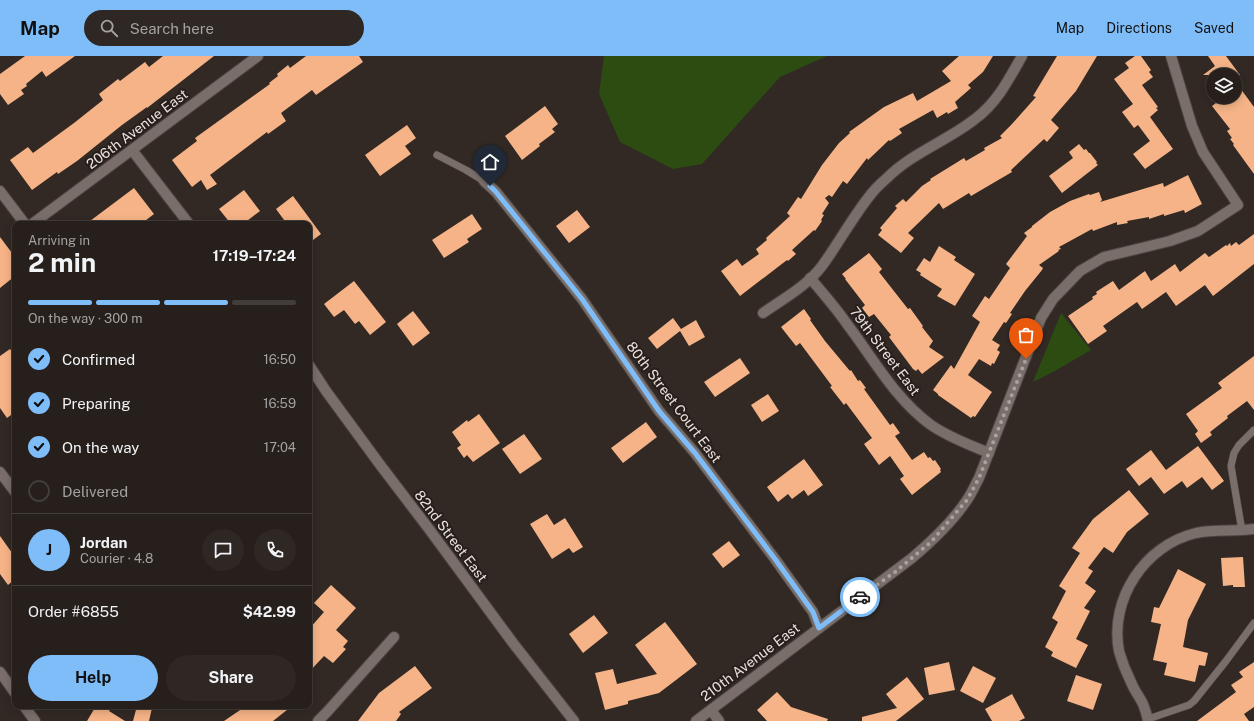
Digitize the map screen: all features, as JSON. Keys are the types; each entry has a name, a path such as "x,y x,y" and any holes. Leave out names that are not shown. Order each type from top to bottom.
{"street":[{"name":"206th Avenue East","path":"36,221 258,56"},
{"path":"762,313 805,284 821,267 868,197 888,176 909,160 976,119 993,103 1009,80 1022,56"},
{"name":"210th Avenue East","path":"696,721 895,572 931,542 967,500 979,478 1041,318 1053,299 1080,271 1104,257 1170,241 1198,231 1238,205 1203,152 1192,126 1171,56"},
{"path":"132,150 187,221"},
{"name":"80th Street Court East","path":"484,181 496,192 582,299 659,411 695,453 775,559 813,612 819,628"},
{"path":"0,191 23,221"},
{"name":"79th Street East","path":"810,278 846,322 892,386 912,409 932,425 989,453"},
{"name":"82nd Street East","path":"312,370 381,466 434,535 513,643 574,721"},
{"path":"0,472 12,488"},
{"path":"1148,720 1142,703 1123,666 1119,651 1119,615 1129,585 1141,567 1150,558 1164,547 1181,538 1196,533 1210,531 1242,531 1254,529"},
{"path":"318,721 394,637"},
{"path":"0,672 12,689"},
{"path":"26,709 35,721"},
{"path":"711,710 719,721"}],"lane":[{"path":"437,155 484,181"},
{"path":"1242,531 1231,466 1234,453 1239,445 1254,430"},
{"path":"1148,720 1194,702 1254,623"}],"green space":[{"path":"604,56 827,56 780,77 702,164 673,169 620,142 599,94"},
{"path":"1061,313 1091,350 1033,382"}],"building":[{"path":"25,56 75,56 46,77 42,71 21,90 24,94 8,105 0,94 0,74"},
{"path":"163,56 214,56 77,161 58,174 57,172 32,190 10,160 28,147 33,153 103,100 99,94 118,79 120,81 145,62 149,67"},
{"path":"306,56 359,56 363,62 316,95 312,90 281,113 286,121 268,134 267,132 210,175 217,184 207,190 201,180 192,187 172,160 197,141 195,138 270,84 269,83 278,76 277,74 288,65 290,68"},
{"path":"959,56 993,56 983,72 968,85 971,88 955,102 958,108 937,118 933,110 899,129 902,133 890,141 889,140 868,160 867,158 847,184 843,181 832,197 829,195 825,198 829,203 822,214 824,215 821,220 822,221 815,231 814,230 792,250 796,254 740,296 721,271 737,259 742,266 759,254 756,249 767,240 766,238 790,216 787,213 798,197 801,199 822,165 839,143 850,133 849,132 884,107 913,93 917,101 951,81 942,71"},
{"path":"1057,56 1097,56 1076,91 1051,120 1059,128 1047,142 1044,139 1011,170 1012,172 971,196 969,193 943,209 939,203 908,233 914,238 901,253 878,235 882,230 880,228 897,208 895,206 903,199 906,202 922,186 931,180 930,179 964,158 966,161 985,150 984,148 1002,138 1000,136 1036,97 1033,96"},
{"path":"1135,56 1141,56 1151,70 1149,72 1153,77 1142,85 1158,107 1156,108 1158,110 1150,117 1173,149 1145,169 1133,154 1150,141 1138,125 1134,128 1122,112 1133,104 1114,79 1129,68 1125,63"},
{"path":"1208,56 1226,56 1235,68 1212,68 1215,66"},
{"path":"1242,91 1254,107 1254,174 1233,145 1234,144 1230,139 1232,138 1227,131 1230,129 1212,106 1215,104 1242,104"},
{"path":"545,106 558,124 552,129 555,132 539,144 540,146 522,160 505,136"},
{"path":"407,125 416,138 405,146 411,154 380,176 365,155"},
{"path":"1079,144 1084,150 1086,149 1090,153 1098,165 1062,193 1049,176 1073,158 1069,152"},
{"path":"1188,175 1202,204 1185,213 1184,210 1149,219 1149,217 1127,221 1128,223 1117,225 1117,222 1093,231 1092,229 1059,247 1061,249 1058,250 1059,251 1039,265 1043,268 1042,270 1025,291 1010,313 1012,314 1006,323 1004,322 992,340 1000,345 997,350 1000,352 994,364 992,363 991,366 979,359 968,375 992,392 975,417 973,416 971,418 933,390 951,365 954,369 980,322 972,316 985,296 989,299 1010,268 1006,264 1027,236 1024,233 1032,226 1050,212 1070,201 1089,194 1099,192 1102,200 1100,202 1163,183 1164,187"},
{"path":"134,188 154,214 145,221 90,221"},
{"path":"244,190 260,211 247,221 229,221 219,209"},
{"path":"293,196 311,221 285,221 276,209"},
{"path":"577,210 590,227 569,243 556,226"},
{"path":"472,214 482,229 467,239 469,242 444,258 432,240"},
{"path":"312,222 321,234 312,241"},
{"path":"1254,234 1254,264 1213,296 1205,285 1176,306 1166,292 1142,309 1137,302 1103,326 1107,331 1088,344 1068,316 1093,299 1092,297 1097,294 1096,292 1113,281 1119,290 1145,271 1151,281 1175,264 1180,272 1205,253 1209,257 1230,243 1231,246 1236,242 1239,245"},
{"path":"0,237 12,253 12,278 0,288"},
{"path":"939,246 956,257 954,260 975,274 955,306 937,296 942,289 920,275 921,273 916,270 924,258 930,262"},
{"path":"869,253 882,269 879,272 908,309 910,308 933,341 929,347 944,357 922,374 918,369 916,371 913,369 889,337 891,335 874,314 869,317 862,308 865,305 842,274"},
{"path":"354,281 386,322 370,335 359,321 355,324 344,310 334,317 324,304"},
{"path":"804,309 825,341 850,371 851,370 858,381 860,380 866,388 864,389 890,425 893,423 900,433 895,436 912,460 924,452 928,458 930,457 933,461 935,460 941,469 941,472 912,495 900,479 904,476 890,456 879,465 864,444 872,438 846,403 844,405 830,387 832,386 800,343 796,346 781,327"},
{"path":"413,311 430,333 413,346 397,324"},
{"path":"673,318 681,329 696,320 705,337 689,346 680,331 657,349 648,338"},
{"path":"10,349 12,352 12,414 7,418 0,408 0,356"},
{"path":"1254,356 1254,410 1247,401 1227,416 1228,418 1210,432 1212,435 1201,443 1195,434 1198,431 1186,414 1222,388 1218,383"},
{"path":"740,358 750,373 715,397 704,382"},
{"path":"768,394 779,411 762,422 751,405"},
{"path":"479,414 500,443 473,462 467,455 464,458 457,448 461,445 452,432 467,420 468,422"},
{"path":"646,422 657,437 623,463 611,448"},
{"path":"524,434 542,459 520,474 502,449"},
{"path":"1198,446 1224,481 1212,490 1202,477 1187,488 1182,481 1164,494 1151,477 1139,486 1126,469 1151,450 1166,470"},
{"path":"804,459 823,485 808,496 804,490 792,499 788,494 778,502 767,487"},
{"path":"1129,490 1149,514 1127,532 1113,553 1104,547 1088,568 1093,571 1085,583 1096,591 1084,608 1090,611 1076,639 1088,645 1076,668 1051,656 1053,652 1045,647 1058,622 1052,618 1066,591 1059,586 1080,553 1072,548 1093,519"},
{"path":"547,514 554,525 565,518 583,547 573,553 569,548 552,559 530,524"},
{"path":"0,536 12,553 12,582 8,585 0,574"},
{"path":"729,541 740,555 723,568 712,554"},
{"path":"1243,557 1245,587 1233,587 1233,585 1223,586 1221,558"},
{"path":"1178,569 1206,584 1188,620 1183,647 1208,653 1205,666 1199,665 1195,682 1164,675 1167,663 1153,660 1161,624 1151,622 1154,607 1159,608"},
{"path":"331,585 356,608 336,630 348,641 343,647 346,649 333,663 324,656 312,669 312,626 324,612 314,603"},
{"path":"594,615 608,633 583,653 569,634"},
{"path":"665,622 697,664 659,693 628,701 628,704 605,710 595,673 613,669 617,684 657,674 635,645"},
{"path":"949,662 955,690 929,695 924,668"},
{"path":"1254,662 1254,707 1244,714 1249,721 1197,721 1236,692 1231,685 1243,677 1239,672"},
{"path":"415,666 432,688 399,712 401,714 396,721 358,721 379,693"},
{"path":"973,666 996,678 983,703 960,691"},
{"path":"1076,675 1102,684 1093,710 1067,701"},
{"path":"907,677 924,699 896,721 862,721 862,717 897,708 886,694"},
{"path":"777,692 791,707 828,719 827,721 767,721 757,710"},
{"path":"1012,694 1025,718 1019,721 992,721 985,709"},
{"path":"94,709 110,709 109,711 125,721 87,721"},
{"path":"136,709 152,709 149,721 133,721"},
{"path":"242,709 288,709 273,721 224,721"}],"way so far":[{"path":"860,597 895,572 931,542 967,500 979,478 1026,359"}],"route":[{"path":"490,186 582,299 659,411 695,453 775,559 813,612 819,628 860,597"}]}
